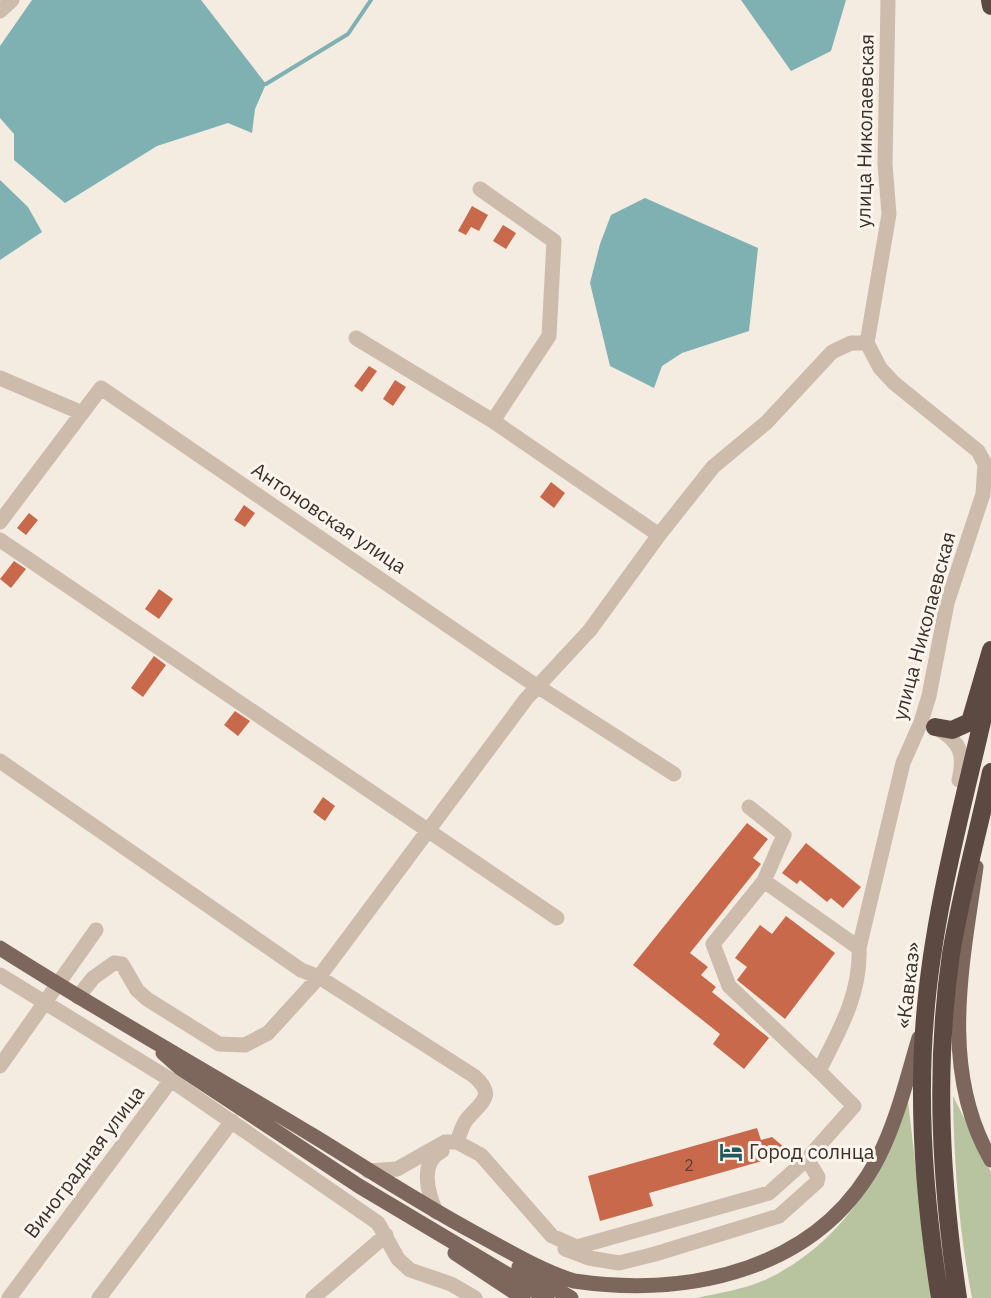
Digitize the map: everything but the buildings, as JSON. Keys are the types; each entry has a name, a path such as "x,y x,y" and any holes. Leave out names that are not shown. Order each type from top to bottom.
{"highway":[{"path":"990,0 991,6"},
{"path":"928,725 952,730 970,722 991,650"},
{"name":"«Кавказ»","path":"940,1298 925,1181 922,1076 925,1015 939,916 991,682"},
{"name":"«Кавказ»","path":"958,1298 943,1183 940,1072 951,955 991,772"}],"main road":[{"path":"987,792 963,958 959,1036 965,1098 974,1125 990,1159"},
{"path":"0,948 149,1041 187,1059 436,1212 522,1259 591,1286 650,1294 689,1292 732,1284 751,1277 787,1258 821,1232 838,1215 864,1183 878,1159 900,1101 925,1015"},
{"path":"149,1041 180,1068 360,1186 547,1298"},
{"path":"360,1186 387,1210 523,1298"},
{"path":"436,1212 474,1240 571,1298"}],"street":[{"path":"0,11 12,0"},
{"name":"улица Николаевская","path":"819,1071 848,1014 860,973 860,948 903,763 928,725 947,603 983,494 985,464 978,451 934,418 894,383 880,368 867,343 889,214 885,164 888,0"},
{"path":"480,189 554,241 549,336 493,421"},
{"path":"356,338 493,421 659,536"},
{"path":"78,997 93,978 114,963 122,964 137,990 147,999 207,1038 231,1047 245,1045 268,1033 319,977 427,830 539,686 590,630 713,467 767,422 832,352 851,343 867,343"},
{"path":"0,378 82,412"},
{"name":"Антоновская улица","path":"0,522 101,388 539,686 674,774"},
{"path":"0,540 557,918"},
{"path":"928,725 957,742 963,753 956,794 961,816"},
{"path":"0,761 301,970 319,977 483,1084 486,1092 485,1100 465,1121 457,1142"},
{"path":"368,1171 397,1169 445,1142 457,1142 481,1155 552,1236 577,1247 769,1193 807,1159 854,1106 729,986 713,944 764,881 784,835 749,807"},
{"path":"764,881 860,948"},
{"path":"0,1066 96,930"},
{"path":"0,975 171,1080 378,1222 398,1259 410,1270 451,1284 475,1298"},
{"name":"Виноградная улица","path":"9,1298 171,1080"},
{"path":"99,1298 232,1121"},
{"path":"436,1212 428,1182 431,1158 439,1152 459,1150 470,1155 479,1164 545,1238 559,1247 590,1258 619,1263 715,1238 779,1216 817,1182 818,1177 807,1159"},
{"path":"313,1298 386,1235"}],"green space":[{"path":"953,1096 991,1172 991,1298 972,1298 958,1197"},
{"path":"908,1101 931,1298 697,1298 767,1279 793,1265 816,1247 856,1205 872,1180 886,1155"}],"water":[{"path":"32,0 201,0 266,84 255,109 252,133 228,123 157,146 65,203 14,160 14,134 0,118 0,46"},
{"path":"741,0 846,0 831,51 791,71"},
{"path":"0,180 28,207 42,232 0,260"},
{"path":"645,198 758,248 749,331 682,353 662,366 654,388 610,366 590,283 600,244 611,215"}],"waterway":[{"path":"266,84 348,34 371,0"}],"place":[{"name":"Город солнца","path":"731,1152"}]}
